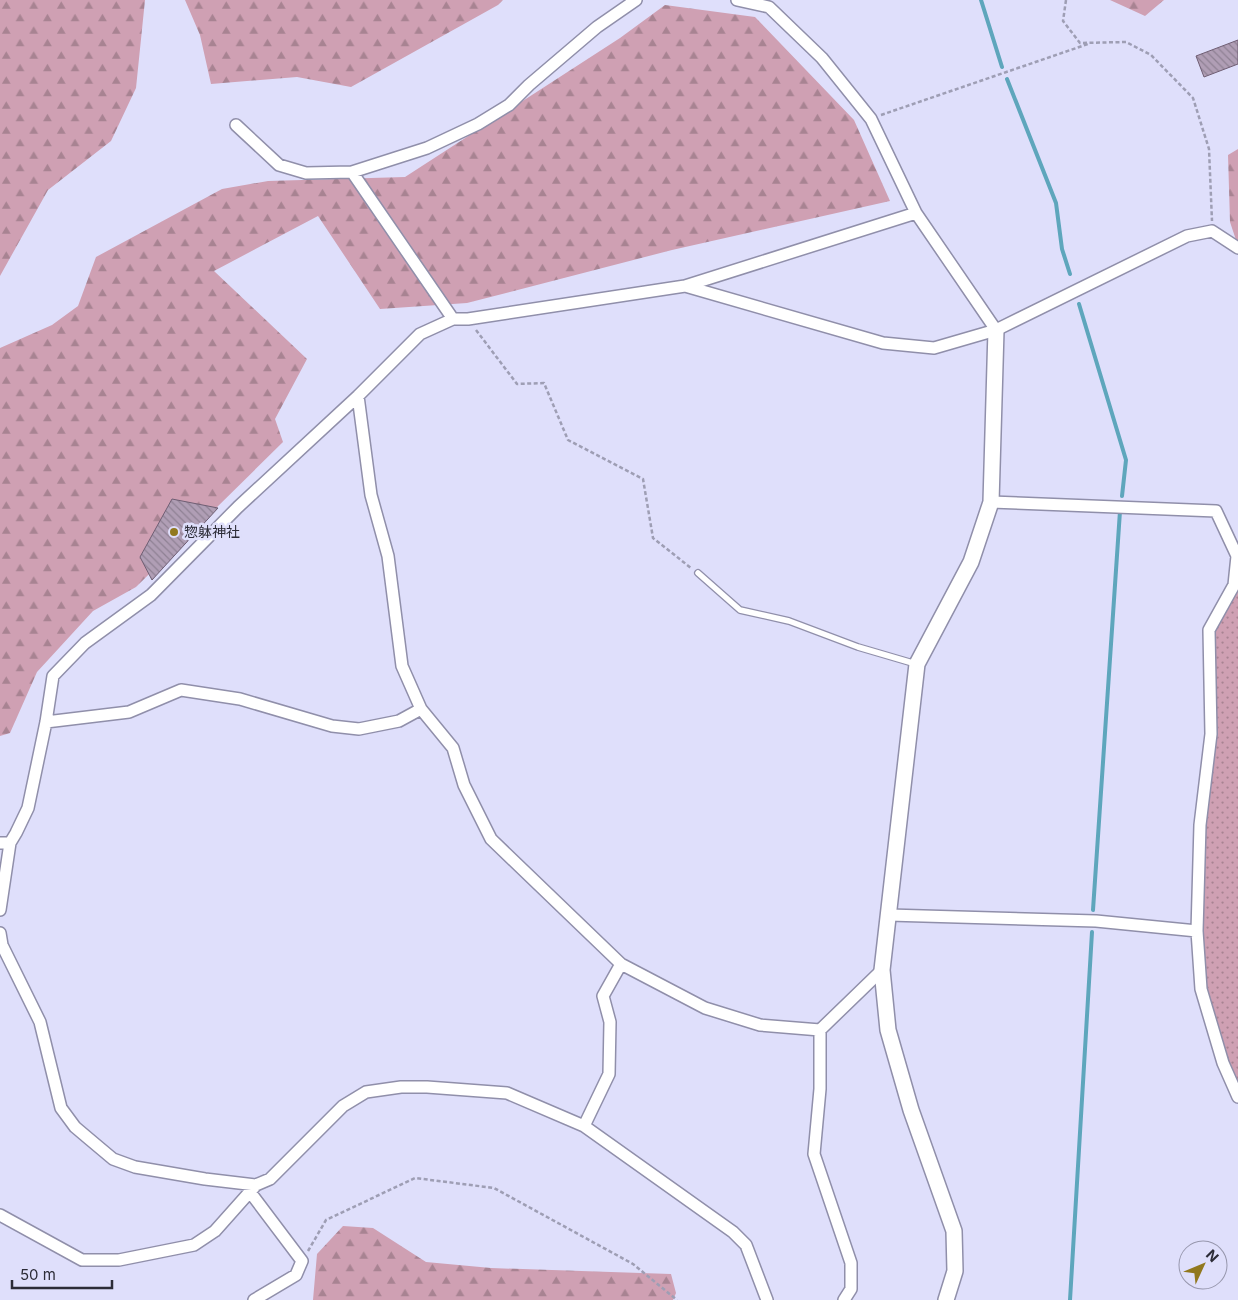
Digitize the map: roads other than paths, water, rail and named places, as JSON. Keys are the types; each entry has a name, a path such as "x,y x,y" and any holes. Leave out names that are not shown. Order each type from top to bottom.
{"street":[{"path":"236,125 280,165 306,173 352,172 427,148 478,124 509,106 529,85 597,27 636,0"},
{"path":"737,0 769,3 822,58 871,119 916,213 996,330 991,502 971,562 917,664 890,915 882,970 888,1030 911,1110 954,1232 955,1271 946,1300"},
{"path":"352,172 453,319"},
{"path":"0,910 5,843 16,833 28,808 46,722 53,676 84,643 151,595 238,507 358,396 420,334 453,319 468,319 685,286 916,213"},
{"path":"685,286 884,343 934,348 996,330 1187,236 1212,231 1238,248"},
{"path":"358,396 371,495 388,556 402,666 421,709 454,748 464,785 492,838 621,964 705,1008 760,1025 820,1030"},
{"path":"991,502 1216,511 1237,556 1234,585 1209,630 1211,734 1200,824 1198,931 1201,989 1223,1063 1238,1097"},
{"path":"46,722 129,712 181,690 240,699 332,726 359,729 399,721 421,709"},
{"path":"890,915 1096,921 1198,931"},
{"path":"0,932 2,945 40,1022 61,1108 75,1126 113,1159 135,1167 253,1188 302,1261 296,1275 254,1300"},
{"path":"584,1126 609,1074 610,1022 603,996 621,964"},
{"path":"844,1300 851,1289 851,1263 814,1154 820,1089 820,1030 882,970"},
{"path":"0,1215 82,1260 119,1260 194,1245 215,1231 253,1188 270,1179 343,1106 366,1092 401,1087 427,1087 507,1093 584,1126 733,1232 746,1245 768,1300"}],"lane":[{"path":"698,573 740,610 788,622 858,647 917,664"}],"waterway":[{"path":"981,0 1002,67"},
{"path":"1007,79 1056,203 1062,249 1070,274"},
{"path":"1079,304 1126,460 1122,496"},
{"path":"1093,910 1120,511"},
{"path":"1070,1300 1092,932"}],"place":[{"name":"惣躰神社","path":"174,532"}]}
